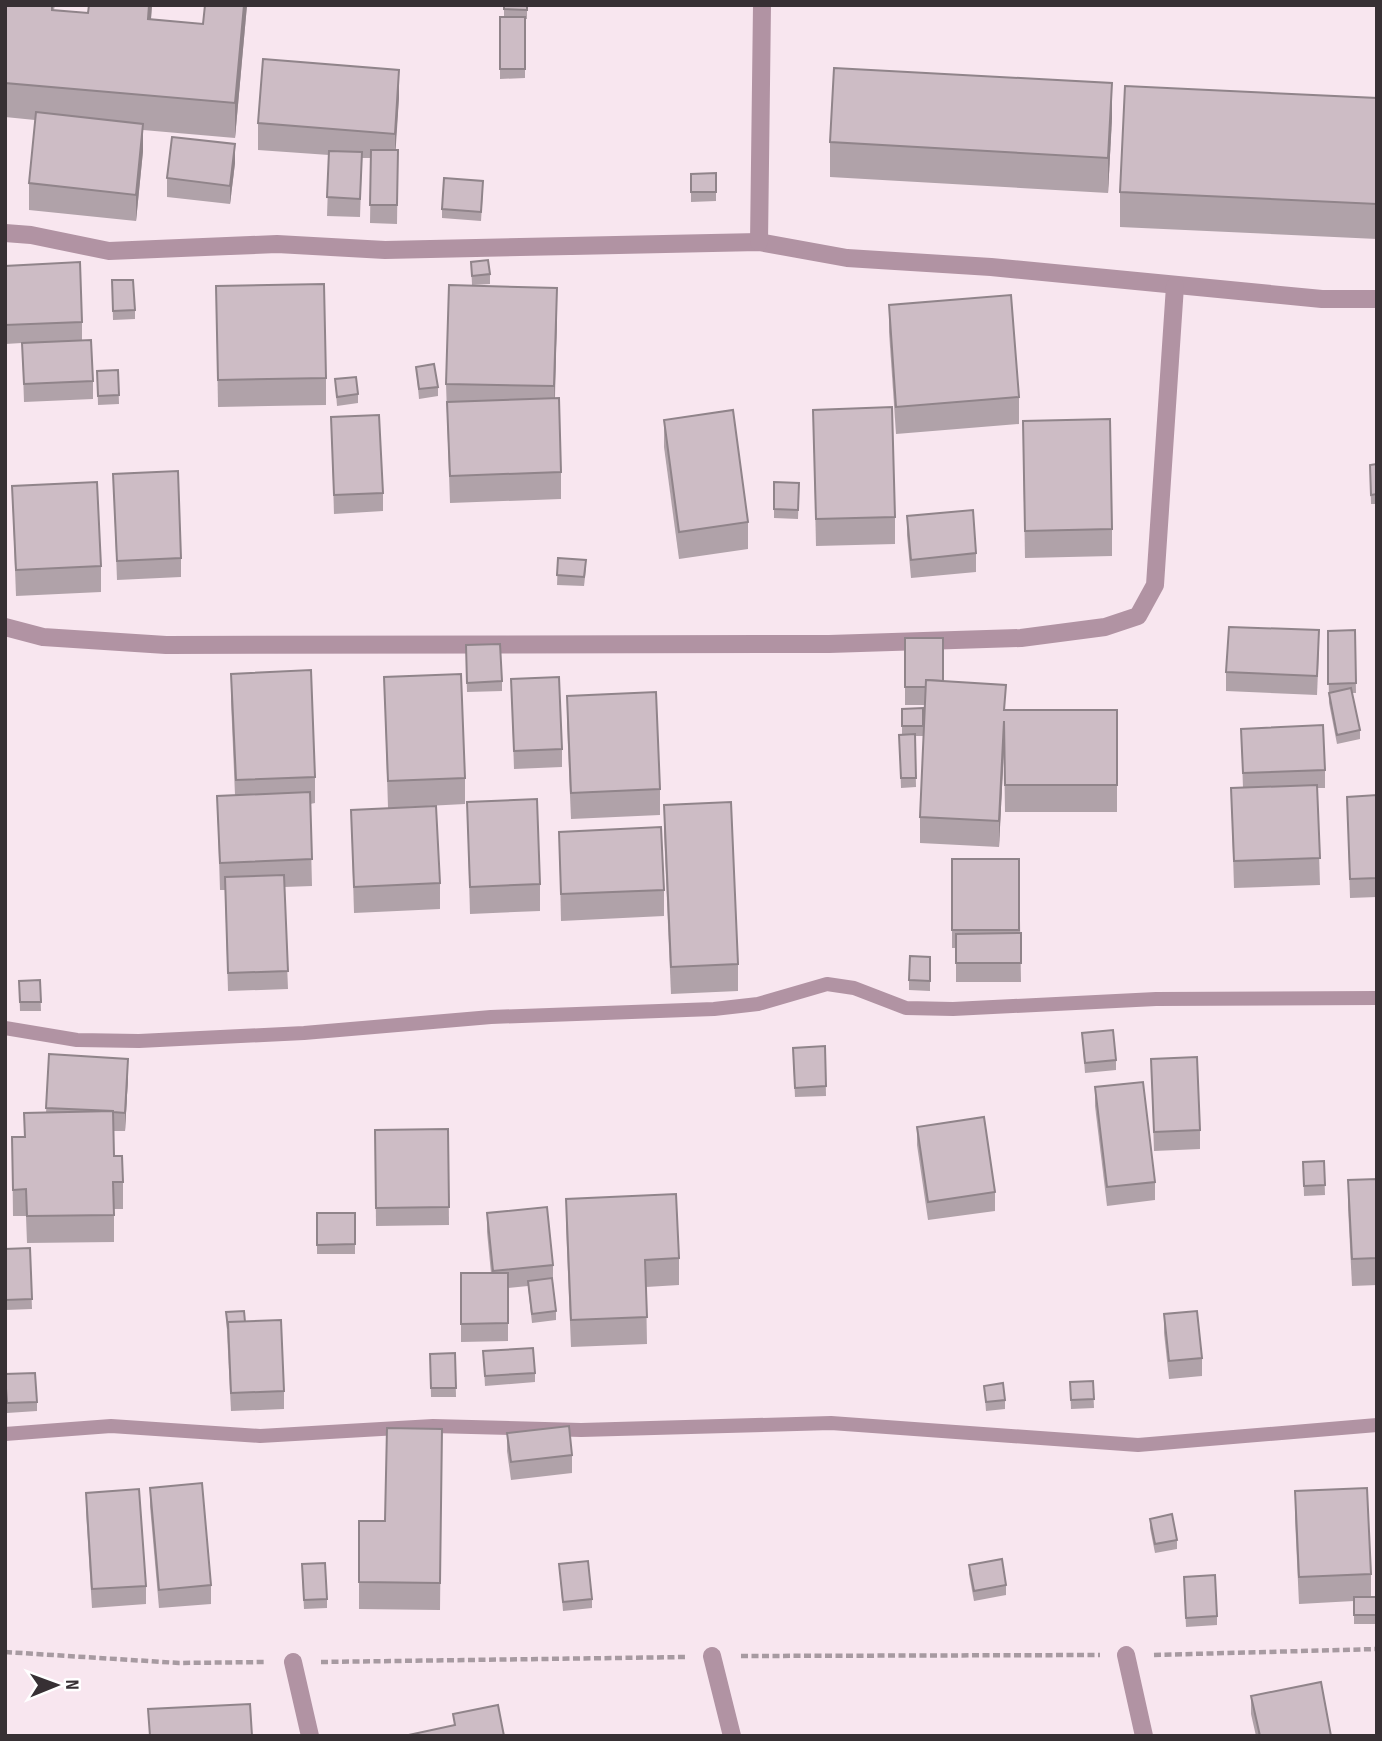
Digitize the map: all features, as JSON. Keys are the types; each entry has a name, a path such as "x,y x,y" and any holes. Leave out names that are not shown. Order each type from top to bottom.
{"street":[{"path":"759,242 762,5"},
{"path":"5,233 32,235 109,251 277,244 385,250 759,242 846,258 991,267 1322,299 1377,299"},
{"path":"5,627 43,637 166,645 829,643 1021,638 1105,627 1138,616 1156,585 1175,286"},
{"path":"1126,1655 1144,1736"},
{"path":"712,1656 732,1736"},
{"path":"293,1662 310,1736"}],"lane":[{"path":"5,1027 77,1040 139,1041 304,1033 418,1022 714,1009 758,1004 827,984 855,988 890,1004 918,1009 1156,999 1377,998"},
{"path":"5,1434 111,1426 260,1436 433,1426 581,1430 831,1423 1138,1445 1377,1425"}],"path":[{"path":"5,1652 179,1663 712,1656 1126,1655 1377,1649"}],"building":[{"path":"5,5 52,5 52,10 88,13 89,5 149,5 148,19 203,24 205,5 244,5 235,103 5,83"},
{"path":"504,5 527,5 527,10 504,9"},
{"path":"500,17 525,17 525,69 500,69"},
{"path":"263,59 399,70 395,134 258,123"},
{"path":"834,68 1112,83 1108,158 830,142"},
{"path":"1125,86 1377,98 1377,204 1120,192"},
{"path":"36,112 143,124 136,195 29,183"},
{"path":"172,137 235,144 230,186 167,178"},
{"path":"371,150 398,150 397,205 370,205"},
{"path":"329,151 362,152 360,199 327,197"},
{"path":"716,173 716,192 691,192 691,174"},
{"path":"444,178 483,181 481,212 442,209"},
{"path":"488,260 490,274 472,276 471,262"},
{"path":"80,262 82,322 5,325 5,266"},
{"path":"112,280 133,280 135,310 113,311"},
{"path":"324,284 326,378 218,380 216,286"},
{"path":"449,285 557,288 554,386 446,384"},
{"path":"1011,295 1019,397 896,407 889,305"},
{"path":"91,340 93,381 24,384 22,343"},
{"path":"434,364 438,387 419,389 416,367"},
{"path":"118,370 119,395 98,396 97,371"},
{"path":"356,377 358,394 337,397 335,379"},
{"path":"559,398 561,472 450,476 447,402"},
{"path":"892,407 895,517 816,519 813,410"},
{"path":"733,410 748,522 679,532 664,420"},
{"path":"379,415 383,493 334,495 331,417"},
{"path":"1110,419 1112,529 1025,531 1023,421"},
{"path":"1377,464 1377,494 1371,495 1370,465"},
{"path":"178,471 181,558 117,561 113,474"},
{"path":"97,482 101,566 16,570 12,486"},
{"path":"774,482 799,483 798,510 774,509"},
{"path":"973,510 976,553 911,560 907,516"},
{"path":"558,558 586,560 584,577 557,575"},
{"path":"1229,627 1319,630 1317,676 1226,672"},
{"path":"1355,630 1356,683 1328,684 1328,631"},
{"path":"905,638 943,638 943,681 926,680 926,687 905,687"},
{"path":"500,644 502,681 467,683 466,645"},
{"path":"311,670 315,777 236,780 231,674"},
{"path":"461,674 465,778 388,781 384,677"},
{"path":"559,677 562,749 514,751 511,679"},
{"path":"926,680 1006,685 1004,710 1117,710 1117,785 1005,785 1004,721 999,821 920,817"},
{"path":"1351,688 1360,730 1337,735 1329,693"},
{"path":"656,692 660,789 571,793 567,696"},
{"path":"923,708 923,726 902,726 902,709"},
{"path":"1323,725 1325,770 1243,773 1241,729"},
{"path":"915,734 916,778 901,778 899,735"},
{"path":"1317,785 1320,858 1234,861 1231,788"},
{"path":"310,792 312,859 220,863 217,796"},
{"path":"1377,795 1377,878 1350,879 1347,797"},
{"path":"537,799 540,884 470,887 467,802"},
{"path":"731,802 738,964 671,967 664,805"},
{"path":"436,806 440,883 354,887 351,810"},
{"path":"661,827 664,890 561,894 559,832"},
{"path":"952,859 1019,859 1019,930 952,930"},
{"path":"284,875 288,971 228,973 225,877"},
{"path":"1021,933 1021,963 956,963 956,934"},
{"path":"910,956 930,957 930,981 909,980"},
{"path":"40,980 41,1002 20,1002 19,981"},
{"path":"1113,1030 1116,1060 1085,1063 1082,1033"},
{"path":"825,1046 826,1086 795,1088 793,1048"},
{"path":"49,1054 128,1059 125,1113 46,1108"},
{"path":"1197,1057 1200,1130 1154,1132 1151,1059"},
{"path":"1143,1082 1155,1182 1107,1187 1095,1087"},
{"path":"113,1111 114,1156 122,1156 123,1182 113,1182 114,1215 27,1216 26,1189 13,1190 12,1137 25,1137 24,1113"},
{"path":"984,1117 995,1192 928,1202 917,1127"},
{"path":"448,1129 449,1207 376,1208 375,1130"},
{"path":"1324,1161 1325,1185 1304,1186 1303,1162"},
{"path":"1377,1179 1377,1258 1352,1259 1348,1180"},
{"path":"676,1194 679,1258 645,1260 647,1317 571,1320 566,1199"},
{"path":"547,1207 553,1265 493,1271 487,1213"},
{"path":"317,1213 355,1213 355,1244 317,1245"},
{"path":"30,1248 32,1299 5,1300 5,1249"},
{"path":"461,1273 508,1273 508,1323 461,1324"},
{"path":"552,1278 556,1311 532,1314 528,1281"},
{"path":"244,1311 245,1322 228,1322 228,1328 226,1312"},
{"path":"1197,1311 1202,1358 1169,1361 1164,1314"},
{"path":"281,1320 284,1391 231,1393 228,1322"},
{"path":"533,1348 535,1373 485,1376 483,1351"},
{"path":"455,1353 456,1388 431,1388 430,1354"},
{"path":"35,1373 37,1402 7,1403 5,1374"},
{"path":"1093,1381 1094,1399 1071,1400 1070,1382"},
{"path":"1003,1383 1005,1400 986,1402 984,1386"},
{"path":"569,1426 572,1455 511,1462 507,1433"},
{"path":"387,1428 442,1429 440,1583 359,1582 359,1521 385,1521"},
{"path":"202,1483 211,1585 159,1590 150,1488"},
{"path":"1367,1488 1371,1574 1299,1577 1295,1491"},
{"path":"139,1489 146,1586 92,1589 86,1493"},
{"path":"1172,1514 1177,1540 1155,1544 1150,1519"},
{"path":"1002,1559 1006,1585 974,1591 969,1565"},
{"path":"588,1561 592,1599 563,1602 559,1564"},
{"path":"325,1563 327,1599 304,1600 302,1564"},
{"path":"1215,1575 1217,1616 1186,1618 1184,1577"},
{"path":"1354,1597 1377,1597 1377,1615 1354,1615"},
{"path":"1321,1682 1331,1736 1260,1736 1251,1696"},
{"path":"250,1704 252,1736 150,1736 148,1709"},
{"path":"498,1705 504,1736 404,1736 455,1725 453,1714"}]}
